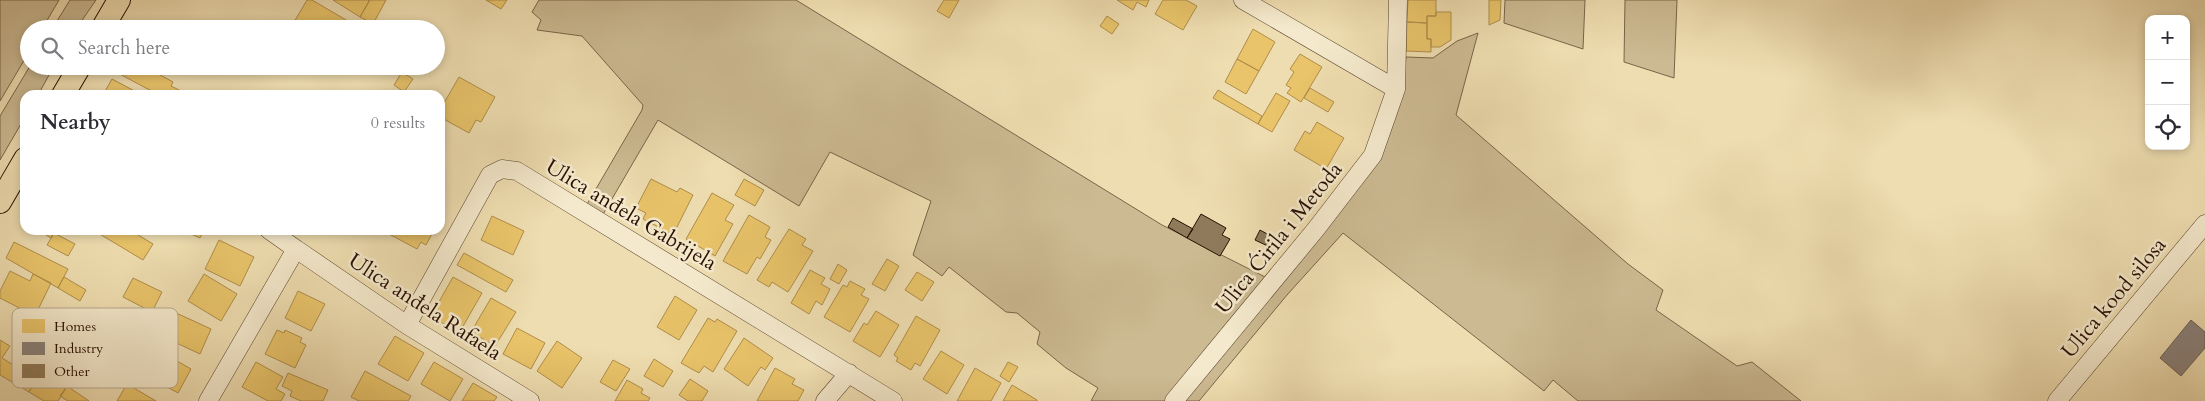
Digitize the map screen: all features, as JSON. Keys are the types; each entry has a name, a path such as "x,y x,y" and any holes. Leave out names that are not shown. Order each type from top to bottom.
{"main road":[{"path":"107,20 119,0"},
{"path":"66,90 75,75"},
{"path":"0,202 20,168"}],"street":[{"path":"1243,0 1396,89"},
{"name":"Ulica Ćirila i Metoda","path":"1174,401 1365,168 1382,134 1396,89 1398,0"},
{"name":"Ulica anđela Gabrijela","path":"407,325 490,175 502,169 517,171 893,401"},
{"name":"Ulica kood silosa","path":"2057,401 2205,224"},
{"name":"Ulica anđela Rafaela","path":"277,235 407,325 530,401"},
{"path":"208,401 296,249"},
{"path":"825,401 849,373"}],"shaded area":[{"path":"0,0 59,0 47,20 20,20 20,67 0,101"},
{"path":"70,0 96,0 82,20 58,20"},
{"path":"539,0 796,0 1162,225 1267,278 1169,401 1091,401 1098,388 1066,368 1037,344 1040,332 1017,313 1006,312 949,267 942,276 913,255 931,201 830,152 799,206 658,120 602,216 586,206 642,110 643,105 582,36 537,30 541,20 532,12"},
{"path":"1505,0 1585,0 1583,49 1504,23"},
{"path":"1625,0 1677,0 1674,78 1624,62"},
{"path":"1478,33 1456,115 1628,264 1663,290 1656,310 1737,366 1752,362 1801,401 1578,401 1553,380 1544,391 1343,233 1287,295 1199,401 1184,401 1339,213 1402,90 1406,57 1433,58 1457,41"},
{"path":"25,75 49,75 41,90 20,90 20,126 0,160 0,116"}],"building: Homes":[{"path":"307,0 312,0 346,20 295,20"},
{"path":"333,0 368,0 369,1 360,17"},
{"path":"370,0 386,0 375,20 366,20 360,17"},
{"path":"486,0 507,0 501,9"},
{"path":"944,0 959,0 949,18 937,11"},
{"path":"1117,0 1149,0 1146,7 1137,2 1133,10"},
{"path":"1163,0 1186,0 1197,6 1183,30 1155,14"},
{"path":"1408,0 1436,0 1436,16 1427,16 1427,23 1407,22"},
{"path":"1489,0 1501,0 1500,20 1489,25"},
{"path":"1436,12 1451,12 1451,40 1440,47 1431,47 1431,39 1427,39 1427,16 1436,16"},
{"path":"1107,16 1119,24 1112,34 1100,26"},
{"path":"1407,22 1427,23 1427,39 1431,39 1431,52 1406,51"},
{"path":"1253,29 1275,42 1259,71 1237,59"},
{"path":"1300,54 1322,67 1301,102 1287,93 1291,88 1286,85 1294,72 1290,69"},
{"path":"1237,59 1259,71 1246,94 1225,82"},
{"path":"122,75 160,75 173,82 171,86 179,90 150,90"},
{"path":"400,75 407,75 413,79 405,90 401,90 394,85"},
{"path":"459,77 495,97 481,122 476,120 469,133 445,120 445,101"},
{"path":"112,79 133,90 106,90"},
{"path":"1310,88 1334,102 1328,112 1304,98"},
{"path":"1218,90 1262,116 1258,124 1213,98"},
{"path":"1276,93 1290,101 1272,132 1258,124"},
{"path":"1317,122 1344,138 1326,169 1294,150 1305,131 1310,134"},
{"path":"651,179 677,192 680,188 693,195 673,235 643,219 646,213 636,208"},
{"path":"744,179 764,190 755,206 735,195"},
{"path":"712,193 734,205 725,220 733,224 715,256 686,239"},
{"path":"749,215 770,227 765,237 771,240 760,259 757,257 747,274 723,261"},
{"path":"492,216 524,231 513,255 481,240"},
{"path":"789,229 806,239 802,245 813,251 788,292 772,282 769,287 757,280"},
{"path":"53,235 58,235 75,244 68,256 47,245"},
{"path":"101,235 138,235 153,244 143,260"},
{"path":"391,235 431,235 426,245 421,242 417,249"},
{"path":"219,240 254,257 240,286 205,269"},
{"path":"14,242 68,269 58,288 6,258"},
{"path":"464,253 513,280 506,292 457,265"},
{"path":"887,259 899,266 885,291 872,284"},
{"path":"838,264 847,270 839,284 830,279"},
{"path":"810,270 825,278 821,284 830,289 822,305 816,301 809,314 791,303"},
{"path":"10,271 30,281 33,274 51,283 39,308 19,308 0,298 0,291"},
{"path":"917,272 934,282 922,301 905,290"},
{"path":"204,274 237,294 221,321 188,301"},
{"path":"64,277 86,290 80,301 58,288"},
{"path":"453,277 482,293 462,328 452,322 449,327 431,316"},
{"path":"133,278 162,292 154,308 144,308 123,297"},
{"path":"850,281 865,289 861,295 869,299 850,332 824,317 843,285 847,287"},
{"path":"298,291 325,304 311,331 285,318"},
{"path":"675,296 697,310 679,340 657,327"},
{"path":"491,298 516,312 495,346 471,332"},
{"path":"876,311 899,325 880,357 853,341 864,323 867,325"},
{"path":"178,314 211,329 200,354 178,344"},
{"path":"916,316 940,330 920,366 915,363 911,370 896,361 898,358 894,355"},
{"path":"708,318 715,322 717,319 737,331 713,372 704,366 699,373 681,363"},
{"path":"517,328 545,343 531,369 503,354"},
{"path":"277,330 284,333 285,330 302,338 300,342 306,345 295,368 265,354"},
{"path":"395,336 424,353 408,381 378,364"},
{"path":"744,338 773,358 765,370 761,367 748,386 724,369"},
{"path":"0,340 10,346 2,358 12,364 12,382 0,375"},
{"path":"557,341 582,358 562,388 537,371"},
{"path":"941,351 964,365 947,394 923,379"},
{"path":"654,359 673,371 663,387 644,376"},
{"path":"613,360 630,369 616,391 600,382"},
{"path":"178,362 191,369 178,393 169,388 178,388"},
{"path":"256,362 283,377 276,389 285,394 281,401 268,401 242,387"},
{"path":"434,362 463,379 450,401 421,384"},
{"path":"1008,362 1018,367 1009,382 1000,376"},
{"path":"775,368 795,379 792,384 804,390 798,401 757,401"},
{"path":"975,368 1001,383 991,401 957,401"},
{"path":"365,371 411,396 408,401 359,401 351,397"},
{"path":"288,373 328,390 323,401 301,401 290,396 292,391 282,386"},
{"path":"690,379 708,391 702,401 688,401 679,395"},
{"path":"627,380 643,389 641,393 650,398 648,401 615,401"},
{"path":"473,383 497,397 494,401 462,401"},
{"path":"1012,385 1037,400 1037,401 1003,401"},
{"path":"22,388 31,388 29,392"},
{"path":"31,388 66,388 58,401 44,401 29,392"},
{"path":"66,388 70,388 89,401 68,401 60,396"},
{"path":"125,388 134,388 156,401 117,401"}],"building: Industry":[{"path":"2191,320 2205,332 2205,348 2181,376 2160,358"}],"building: Other":[{"path":"1201,214 1226,228 1222,235 1230,239 1220,256 1187,238"},
{"path":"1173,218 1193,229 1187,238 1168,227"},
{"path":"1260,230 1276,239 1272,248 1255,240"}]}
